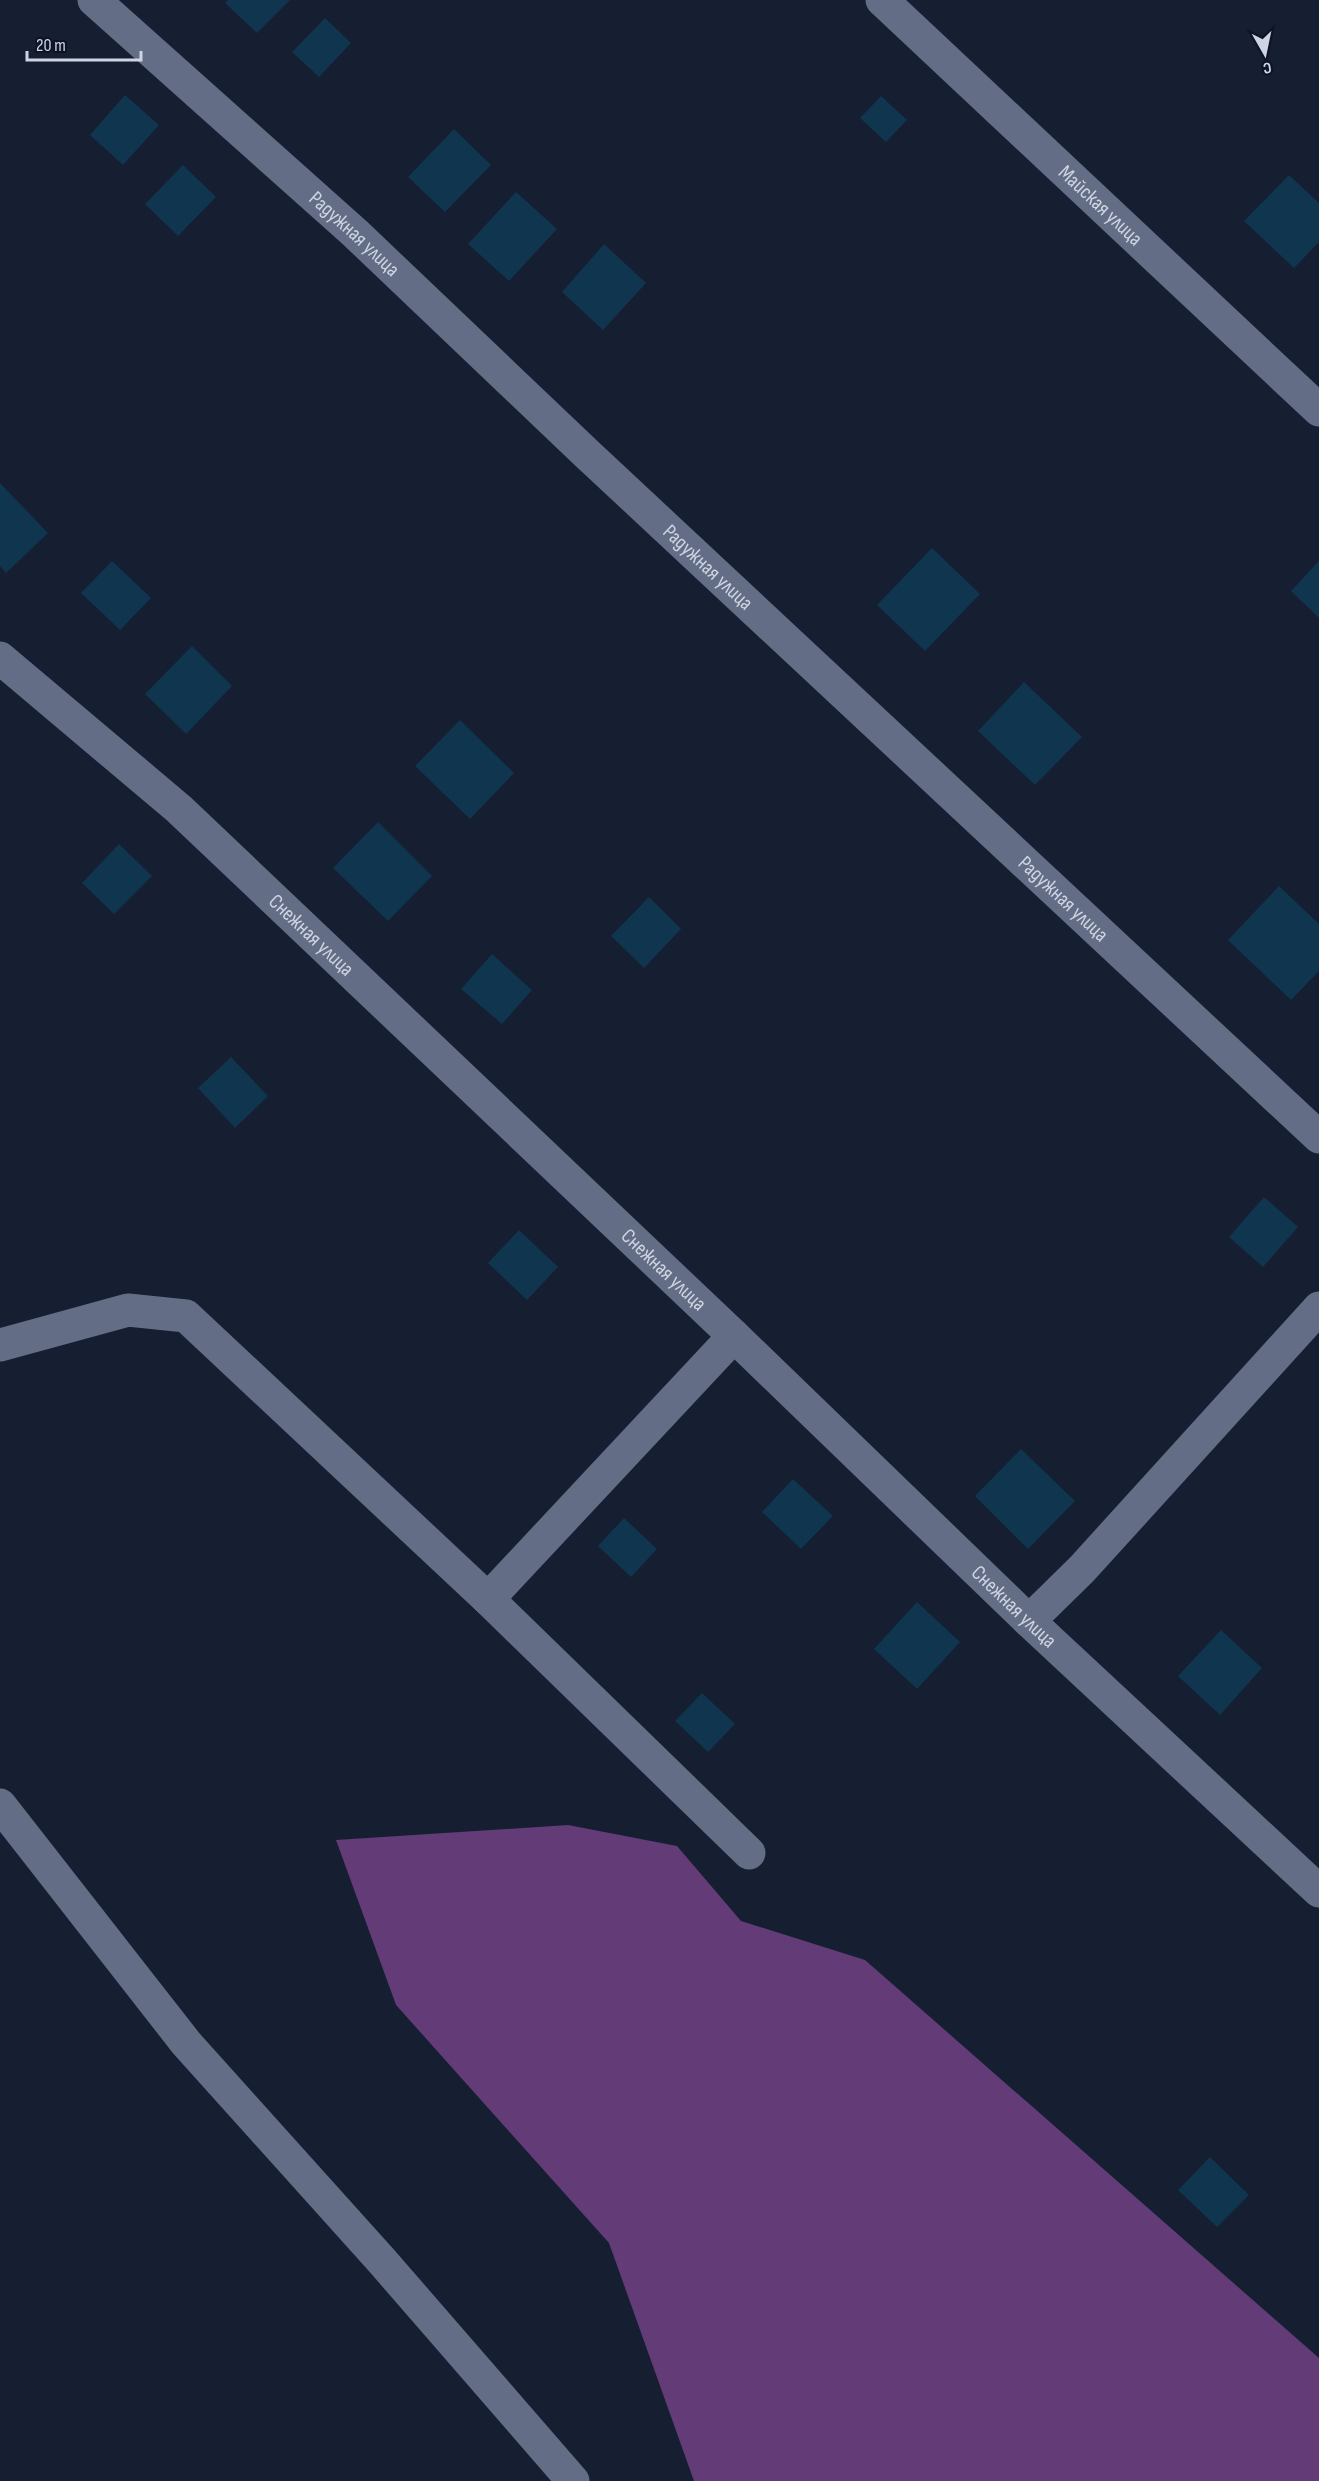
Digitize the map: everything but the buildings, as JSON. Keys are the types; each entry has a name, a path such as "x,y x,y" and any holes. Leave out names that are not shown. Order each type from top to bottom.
{"street":[{"name":"Радужная улица","path":"94,0 355,233 586,453 1319,1137"},
{"name":"Майская улица","path":"882,0 1319,410"},
{"name":"Снежная улица","path":"0,658 179,809 734,1335 1029,1621 1319,1890"},
{"path":"1029,1621 1082,1569 1319,1308"},
{"path":"0,1345 128,1310 186,1316 488,1599 749,1852"},
{"path":"488,1599 734,1335"},
{"path":"0,1805 186,2043 374,2253 573,2481"}],"shaded area":[{"path":"568,1825 677,1846 741,1921 865,1960 1319,2358 1319,2481 694,2481 609,2243 396,2005 336,1840"}]}
